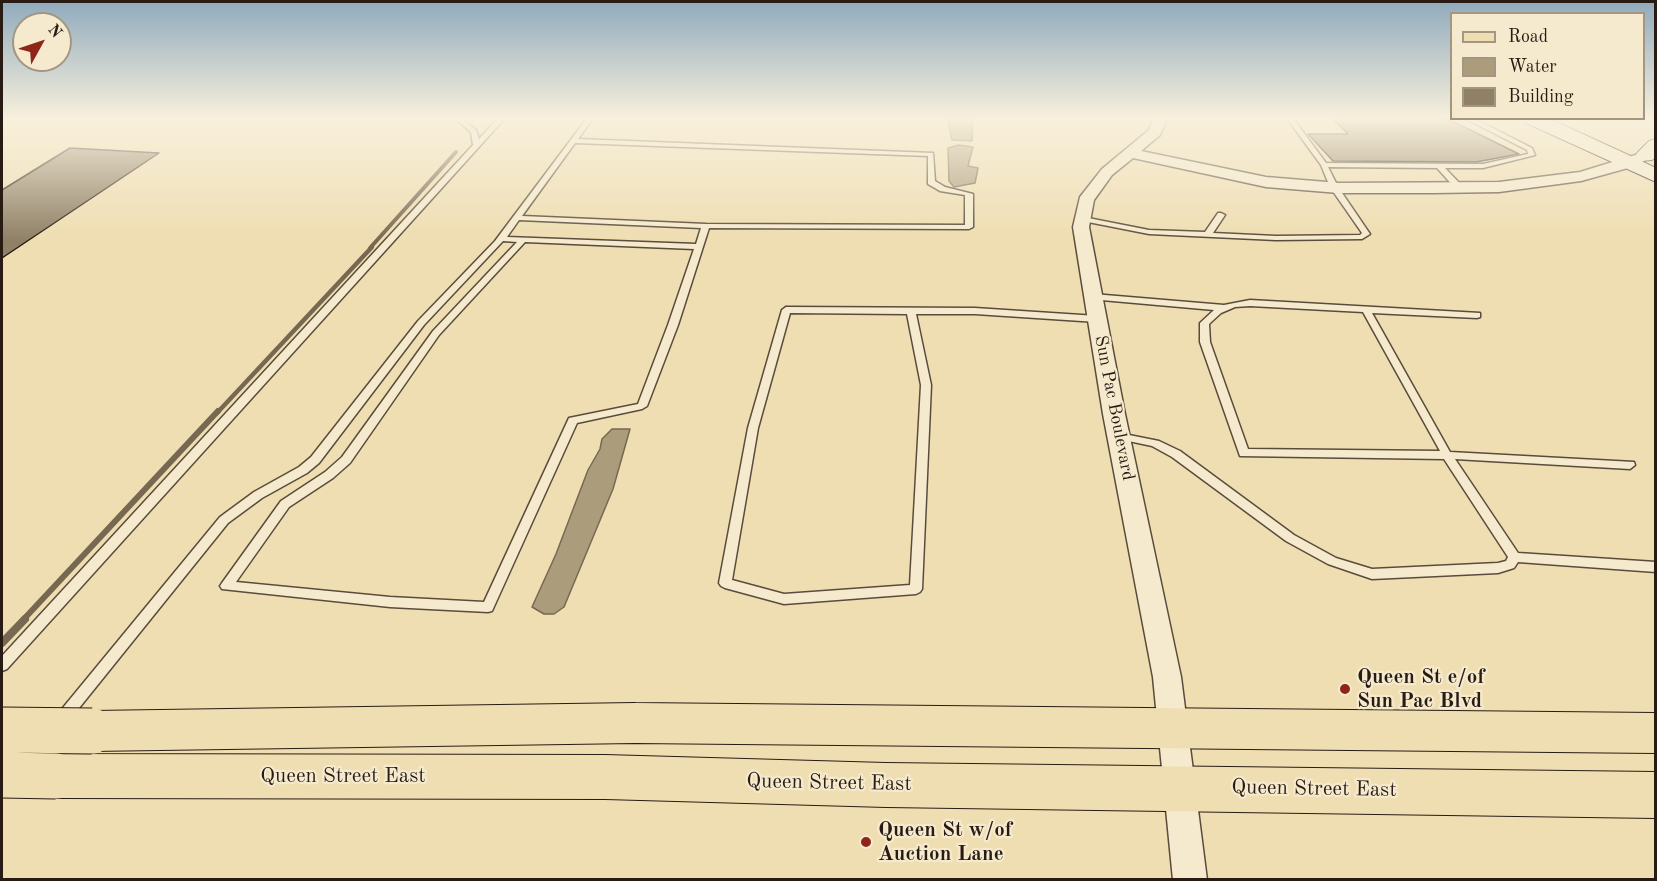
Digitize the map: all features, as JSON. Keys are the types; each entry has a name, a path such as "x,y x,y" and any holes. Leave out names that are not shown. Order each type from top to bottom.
{"main road":[{"path":"1647,158 1656,176"},
{"path":"2,730 450,728 635,723 1656,733"},
{"name":"Queen Street East","path":"27,769 593,777 886,785 1656,795"}],"street":[{"name":"Sun Pac Boulevard","path":"1125,158 1107,172 1086,200 1082,228 1118,436 1167,676 1190,879"},
{"path":"1155,158 1266,182 1334,187 1460,188 1499,187 1563,179 1638,158"}],"lane":[{"path":"2,665 466,158"},
{"path":"27,769 213,531 248,502 309,465 421,323 501,239 560,158"},
{"path":"516,218 706,226 969,226 969,194 942,189 931,182 931,158"},
{"path":"1083,219 1149,232 1286,238 1362,237 1366,234 1334,187 1319,158"},
{"path":"1324,165 1483,166 1518,158"},
{"path":"1439,166 1460,188"},
{"path":"1207,235 1221,215"},
{"path":"523,240 436,333 346,460 329,475 285,504 226,586 390,602 488,607 573,420 642,406 706,226"},
{"path":"501,239 699,247"},
{"path":"1093,297 1225,308 1250,303 1477,315"},
{"path":"1225,308 1210,316 1204,323 1205,342 1244,453 1448,455 1630,465"},
{"path":"911,311 926,385 916,589 784,599 725,583 753,428 786,310 975,311 1097,319"},
{"path":"1365,310 1448,455 1514,557"},
{"path":"1118,436 1155,443 1176,454 1290,538 1332,561 1372,574 1498,568 1510,565 1514,557"},
{"path":"1514,557 1656,567"}],"water":[{"path":"948,158 970,158 968,166 978,168 975,183 954,187 949,181"},
{"path":"612,429 630,429 613,489 564,607 554,614 544,614 532,607 556,554 588,470 600,449 602,439"}],"building":[{"path":"54,158 151,158 2,258 2,190"},
{"path":"1330,158 1497,158 1476,162 1333,161"}],"waterway":[{"path":"370,248 451,158"},
{"path":"217,413 372,247"},
{"path":"23,620 218,411"},
{"path":"2,643 25,619"}],"place":[{"name":"Queen St e/of Sun Pac Blvd","path":"1345,689"},
{"name":"Queen St w/of Auction Lane","path":"866,842"}]}
